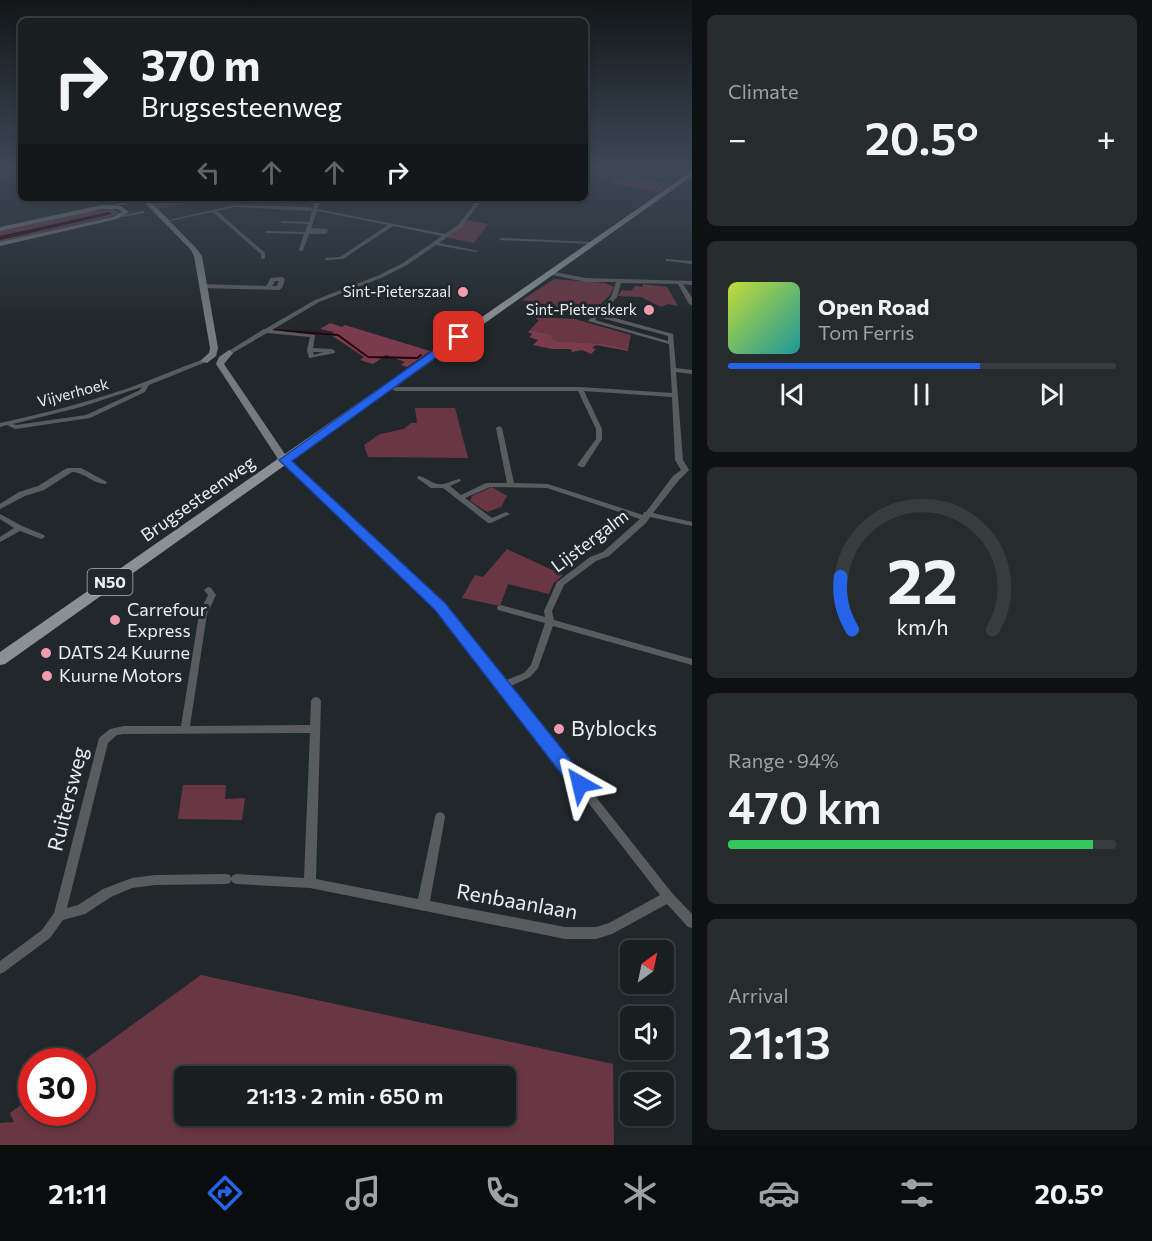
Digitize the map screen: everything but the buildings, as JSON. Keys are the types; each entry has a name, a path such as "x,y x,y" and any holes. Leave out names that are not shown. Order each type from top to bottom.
{"main road":[{"name":"Brugsesteenweg","path":"0,660 624,220"}],"street":[{"path":"0,229 42,220"},
{"path":"0,244 91,220"},
{"path":"166,222 172,220"},
{"path":"225,220 263,254 263,258"},
{"path":"370,220 444,235"},
{"path":"220,364 229,353 317,301 398,268 465,220"},
{"path":"166,222 194,249 214,352"},
{"path":"282,222 310,223 301,250"},
{"path":"327,259 341,258 392,225"},
{"path":"267,232 307,232"},
{"path":"502,239 592,243"},
{"path":"434,243 476,251"},
{"path":"668,260 692,263"},
{"path":"549,273 580,280 692,283"},
{"name":"Lijstergalm","path":"504,685 527,675 534,666 550,621 548,611 560,584 593,559 606,554 646,516 688,470 679,460 675,370 671,343 591,321 614,297 619,281"},
{"path":"680,283 692,304"},
{"path":"203,286 268,288"},
{"path":"264,331 313,336 310,350"},
{"path":"204,361 214,352 229,353"},
{"path":"204,361 220,364 284,460 422,587 504,685 668,897 692,922"},
{"name":"Vijverhoek","path":"3,424 82,406 146,385 204,361"},
{"path":"675,370 692,372"},
{"name":"Vijverhoek","path":"3,424 15,427 88,417 143,392 146,385"},
{"path":"392,385 396,389 580,389 675,395"},
{"path":"580,389 599,429 599,439 581,465"},
{"path":"499,428 511,485"},
{"path":"0,507 22,494 41,488 70,470 78,470 102,482"},
{"path":"421,478 434,486 445,486 457,482"},
{"path":"460,498 489,485 548,486 646,516 692,524"},
{"path":"445,486 491,521 506,514"},
{"path":"0,516 19,528 41,537"},
{"path":"0,540 19,528"},
{"path":"185,729 203,614 212,596 208,590"},
{"path":"501,608 692,662"},
{"path":"310,883 316,701"},
{"name":"Ruitersweg","path":"59,915 103,741 114,732 185,729 315,729"},
{"path":"423,905 440,817"},
{"name":"Renbaanlaan","path":"59,915 81,910 107,893 132,883 155,880 231,879 310,883 565,933 596,933 612,928 668,897"},
{"path":"0,968 46,934 59,915"}],"shaded area":[{"path":"48,220 71,220 0,236 0,231"},
{"path":"71,220 84,220 0,240 0,236"},
{"path":"84,220 94,220 0,242 0,240"},
{"path":"466,220 488,224 474,243 445,237"},
{"path":"554,279 605,283 614,287 609,296 591,313 522,300"},
{"path":"643,284 667,287 678,306 668,304 661,307 641,297 618,296 622,290 631,291 635,286 643,287"},
{"path":"537,317 575,319 631,335 628,349 605,344 554,341 550,334 530,330 539,320 536,319"},
{"path":"330,323 342,327 345,325 430,351 407,367 401,365 405,362 386,355 373,364 360,360 364,357 331,335 334,332 320,329"},
{"path":"530,330 550,334 554,341 605,344 628,349 628,351 596,345 592,348 596,349 591,354 582,350 572,352 571,349 552,349 533,345 538,340 529,337 532,334 528,332"},
{"path":"415,408 455,408 468,458 368,457 364,445 380,434 404,429 411,423 417,423"},
{"path":"492,487 507,496 501,507 487,512 470,501 472,496"},
{"path":"507,549 563,575 553,584 549,594 508,584 500,606 462,598 475,575 483,577"},
{"path":"183,785 226,785 225,799 245,798 242,820 178,819"},
{"path":"201,975 613,1064 614,1145 0,1145 0,1123 14,1122 10,1113 18,1107 18,1126 96,1126 96,1051"}],"waterway":[{"path":"274,330 338,335 368,357 417,358 421,355"}],"place":[{"name":"Sint-Pieterszaal","path":"463,292"},
{"name":"Sint-Pieterskerk","path":"649,310"},
{"name":"Carrefour Express","path":"115,620"},
{"name":"DATS 24 Kuurne","path":"46,653"},
{"name":"Kuurne Motors","path":"47,676"},
{"name":"Byblocks","path":"559,729"}],"route":[{"path":"459,337 284,460 440,606 580,784"}]}
